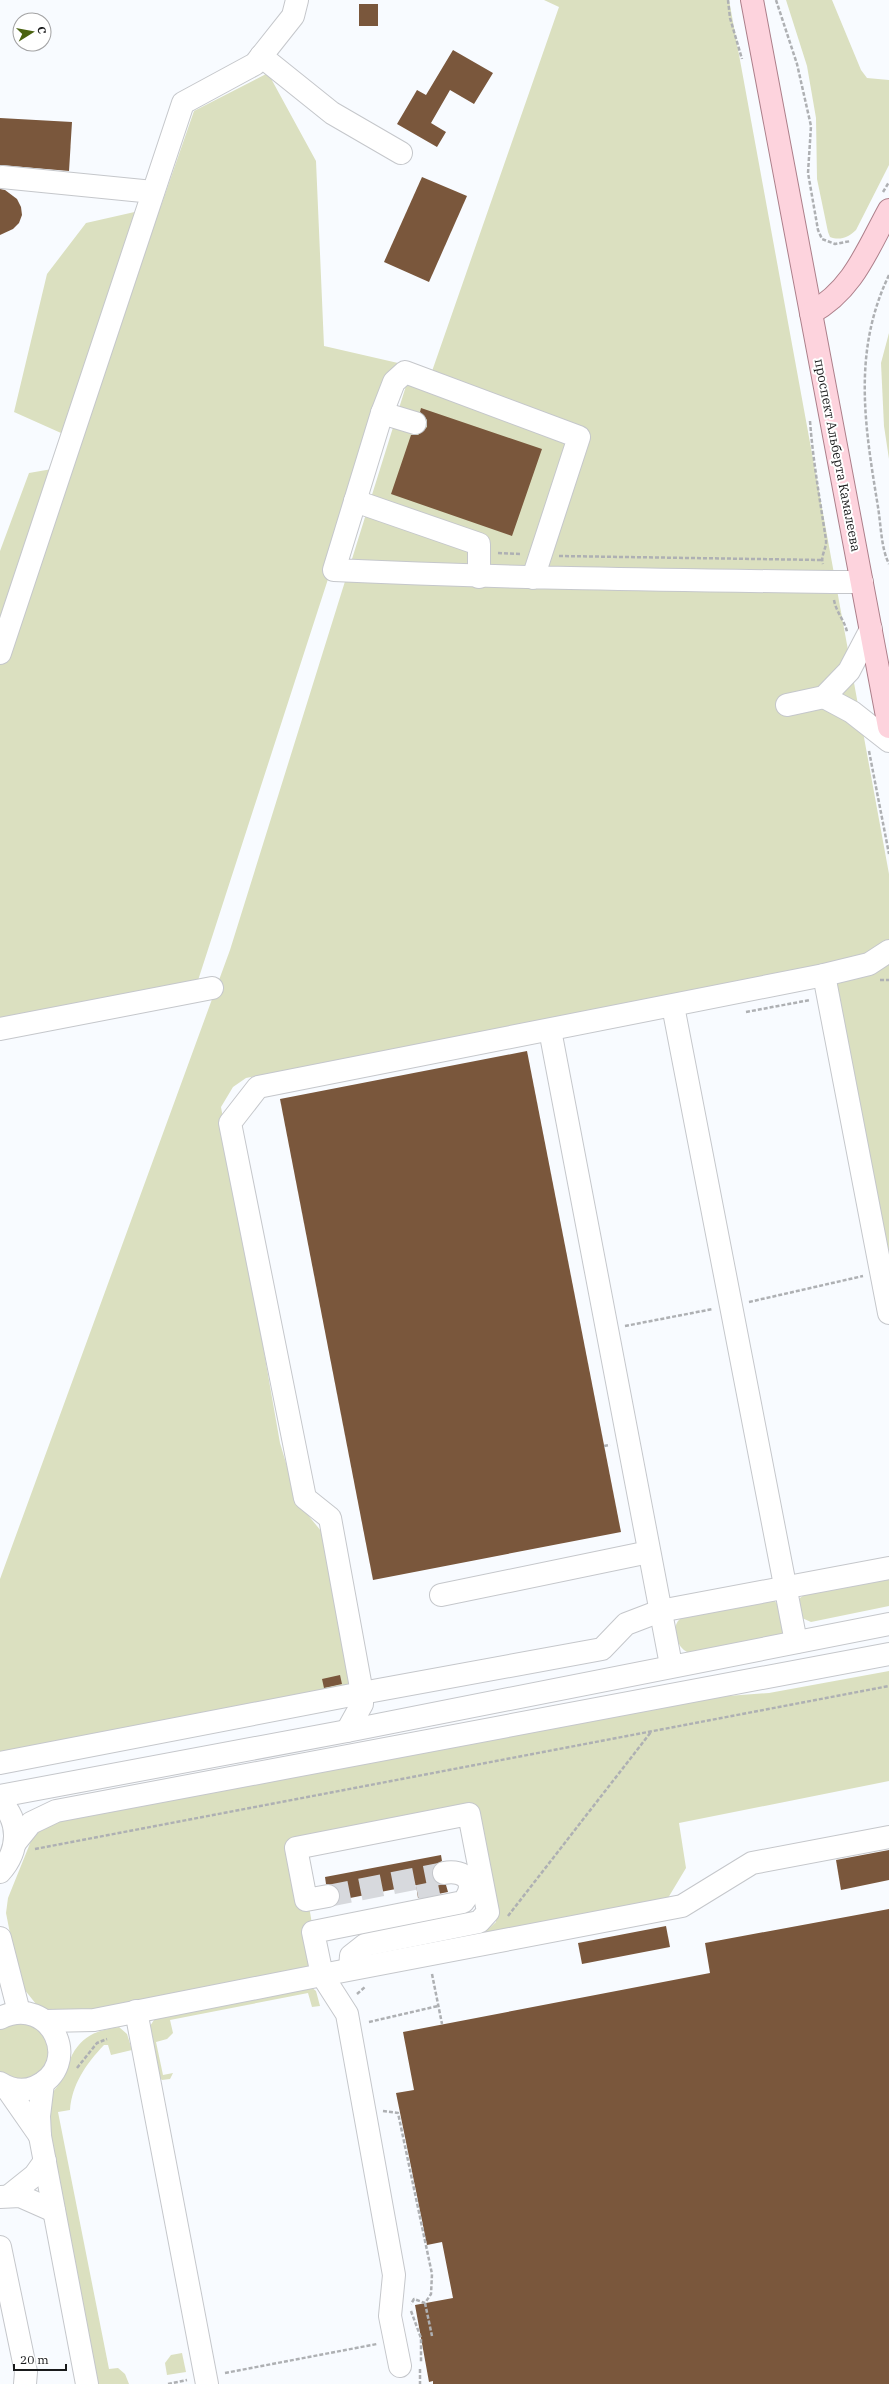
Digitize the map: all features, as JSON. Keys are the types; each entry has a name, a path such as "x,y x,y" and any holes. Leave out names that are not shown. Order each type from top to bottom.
{"main road":[{"name":"проспект Альберта Камалеева","path":"752,0 889,727"},
{"path":"811,313 826,304 843,290 856,271 889,210"}],"street":[{"path":"0,653 183,103 255,64 294,16 297,0"},
{"path":"261,56 332,113 401,152"},
{"path":"2,177 153,192"},
{"path":"533,578 579,437 405,372 394,382 382,413 334,570 479,577 533,578 832,582 862,582"},
{"path":"382,413 415,423"},
{"path":"355,501 479,544 479,577"},
{"path":"787,705 824,697 849,671 871,629"},
{"path":"824,697 852,712 889,741"},
{"path":"347,1731 362,1704 362,1692 330,1518 306,1498 230,1123 258,1087 824,975 879,972 889,951"},
{"path":"824,975 889,1313"},
{"path":"0,1029 212,988"},
{"path":"673,1006 796,1642"},
{"path":"550,1030 671,1666"},
{"path":"441,1595 649,1552"},
{"path":"0,1763 362,1692 602,1649 626,1624 660,1611 889,1568"},
{"path":"0,1796 347,1731 889,1624"},
{"path":"0,1872 22,1846 31,1823 56,1811 889,1654"},
{"path":"0,1801 12,1819 22,1846"},
{"path":"328,1896 306,1900 296,1848 469,1814 488,1912 479,1922 365,1945 351,1956 350,1968"},
{"path":"46,2021 94,2020 322,1975 350,1968 682,1906 752,1863 889,1837"},
{"path":"400,2366 390,2316 394,2275 346,2014 322,1975 313,1932 462,1902 468,1896 470,1888 452,1879"},
{"path":"375,1920 418,1896"},
{"path":"0,1938 10,2015 29,2013 46,2021 54,2030 60,2054 57,2066 51,2076 43,2082 30,2089 18,2090 3,2085"},
{"path":"136,2011 207,2384"},
{"path":"58,2042 94,2020"},
{"path":"43,2082 39,2116 40,2136 87,2384"},
{"path":"3,2085 40,2136"},
{"path":"5,2196 35,2175 45,2161"},
{"path":"5,2196 27,2198 54,2211"},
{"path":"0,2247 26,2372 25,2384"}],"path":[{"path":"776,0 797,64 811,126 808,173 818,230 822,239 835,244 850,242 854,239"},
{"path":"889,275 873,317 864,369 865,431 889,564"},
{"path":"809,413 812,451 827,543 822,560 832,582 836,608 846,625 849,640"},
{"path":"479,552 540,555 822,560"},
{"path":"868,744 889,854"},
{"path":"879,972 889,980"},
{"path":"740,1013 815,1000"},
{"path":"22,1846 652,1731 889,1686"},
{"path":"506,1918 652,1731"},
{"path":"428,1954 442,2024"},
{"path":"357,2001 356,1995 370,1984"},
{"path":"369,2026 366,2022 438,2006"},
{"path":"73,2074 96,2043 108,2039 113,2033 115,2015"},
{"path":"381,2110 391,2114 398,2113 432,2274 431,2294 425,2303 432,2336"},
{"path":"420,2384 421,2338 410,2308 414,2299 425,2303"},
{"path":"244,2370 395,2341 421,2338"}],"green space":[{"path":"544,0 729,0 889,874 889,1273 829,965 246,1078 233,1087 221,1107 280,1443 298,1503 326,1537 351,1692 0,1759 0,1579 230,950 410,373 430,377 559,7"},
{"path":"786,0 832,0 861,70 867,78 889,80 889,165 856,230 844,238 837,239 830,237 828,232 817,179 816,118 807,66"},
{"path":"268,73 316,161 324,346 398,363 191,1002 0,1035 0,551 29,473 52,469 61,433 14,412 47,274 86,223 161,206 194,111"},
{"path":"889,333 889,459 884,426 881,363"},
{"path":"889,1575 889,1606 811,1622 802,1618 798,1603 800,1598 809,1591"},
{"path":"773,1599 780,1610 783,1619 783,1633 777,1636 689,1653 682,1648 678,1642 675,1627 680,1619 686,1616 696,1612"},
{"path":"889,1671 889,1781 679,1823 686,1868 668,1898 360,1961 365,1954 484,1933 496,1922 477,1815 298,1840 312,1924 312,1969 75,2015 51,2012 36,2004 20,1984 6,1913 8,1898 33,1836 41,1827 54,1821 688,1699 769,1693"},
{"path":"310,1986 316,1991 320,2006 312,2007 308,1993 170,2020 173,2033 167,2039 156,2042 163,2075 173,2073 170,2079 162,2080 156,2074 148,2029 154,2020 164,2014"},
{"path":"12,2020 40,2029 47,2041 49,2049 49,2055 44,2066 36,2076 24,2081 13,2080 0,2076 0,2025"},
{"path":"119,2027 127,2034 132,2050 111,2055 108,2045 104,2045 81,2075 71,2101 70,2110 58,2112 109,2369 118,2368 125,2374 129,2384 98,2384 43,2112 47,2100 66,2073 76,2048 86,2038 98,2032"},
{"path":"182,2353 186,2372 167,2375 165,2363 171,2355"}],"building":[{"path":"359,4 378,4 378,26 359,26"},
{"path":"453,50 493,73 474,104 450,90 431,123 446,132 437,147 397,124 417,90 426,95"},
{"path":"0,118 72,122 69,171 0,165"},
{"path":"422,177 467,196 429,282 384,262"},
{"path":"0,189 5,190 17,199 21,207 22,215 19,223 13,229 0,235"},
{"path":"421,408 542,449 512,536 391,494 411,435 418,435 427,427 427,420 420,412"},
{"path":"527,1051 621,1532 373,1580 280,1099"},
{"path":"340,1675 342,1684 324,1688 322,1679"},
{"path":"889,1850 889,1880 841,1890 836,1860"},
{"path":"441,1855 442,1861 433,1867 432,1875 438,1884 446,1885 448,1892 418,1898 416,1885 340,1900 337,1888 326,1884 325,1877"},
{"path":"889,1909 889,2384 433,2384 433,2381 429,2382 415,2305 453,2298 442,2242 427,2245 396,2093 414,2090 403,2032 710,1973 705,1943"},
{"path":"666,1926 670,1947 582,1964 578,1943"}],"tunnel":[{"path":"328,1896 444,1873"},
{"path":"418,1896 447,1890"}]}
